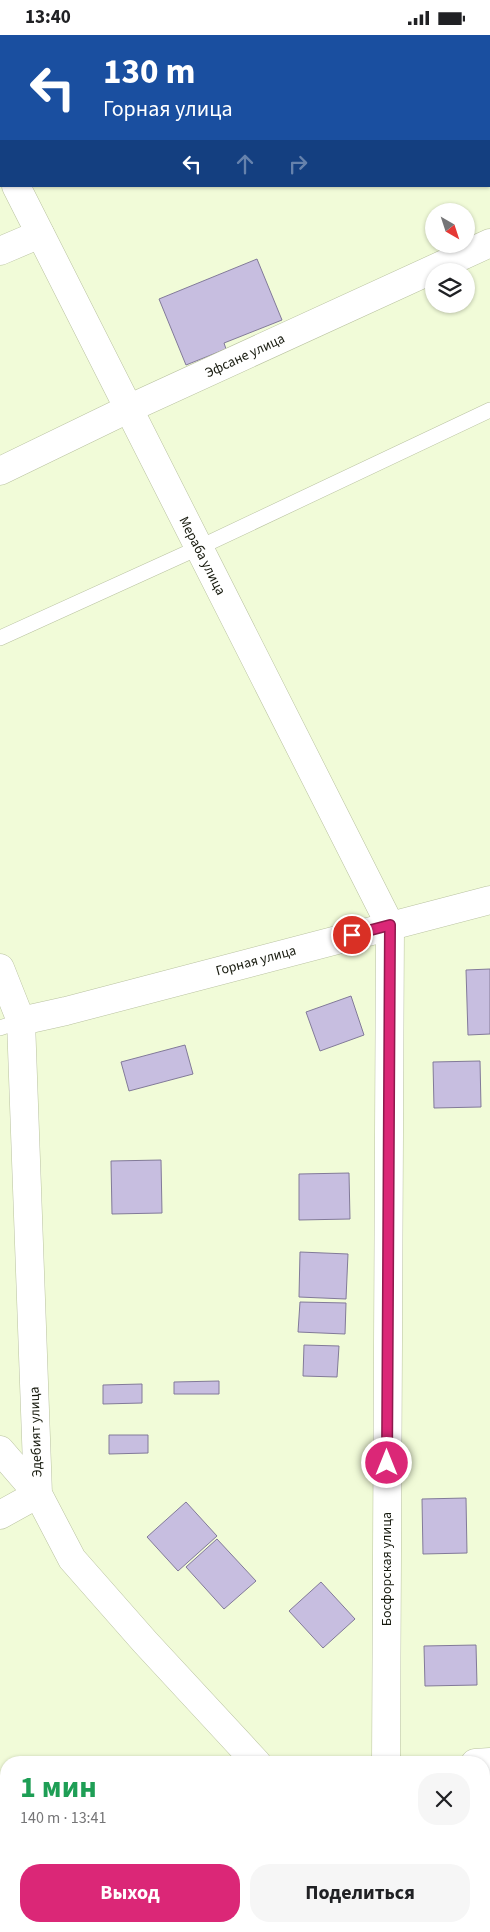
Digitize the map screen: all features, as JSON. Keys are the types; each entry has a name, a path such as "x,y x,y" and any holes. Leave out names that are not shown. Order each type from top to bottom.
{"street":[{"name":"Мераба улица","path":"16,187 390,925"},
{"path":"0,251 40,235"},
{"name":"Эфсане улица","path":"0,471 128,409 490,243"},
{"name":"Горная улица","path":"11,1025 490,900"},
{"name":"Босфорская улица","path":"386,1756 390,925"},
{"name":"Эдебият улица","path":"0,968 11,1025 38,1495 72,1559 145,1642 251,1756"},
{"path":"0,1450 38,1495 0,1515"}],"lane":[{"path":"0,638 198,548 490,410"}],"building":[{"path":"257,259 282,320 224,343 226,349 186,365 159,299"},
{"path":"490,969 490,1034 468,1035 466,970"},
{"path":"351,996 364,1035 320,1051 306,1012"},
{"path":"185,1045 193,1074 129,1091 121,1062"},
{"path":"480,1061 481,1107 434,1108 433,1062"},
{"path":"161,1160 162,1213 112,1214 111,1161"},
{"path":"349,1173 350,1219 299,1220 299,1174"},
{"path":"300,1252 348,1254 346,1299 299,1297"},
{"path":"300,1302 346,1303 345,1334 298,1332"},
{"path":"304,1345 339,1346 337,1377 303,1376"},
{"path":"219,1381 219,1394 174,1394 174,1382"},
{"path":"142,1384 142,1403 103,1404 103,1385"},
{"path":"109,1435 148,1435 148,1453 109,1454"},
{"path":"466,1498 467,1553 423,1554 422,1499"},
{"path":"186,1502 217,1536 178,1571 147,1537"},
{"path":"217,1539 256,1581 224,1609 186,1567"},
{"path":"321,1582 355,1619 323,1648 289,1611"},
{"path":"476,1645 477,1685 425,1686 424,1646"}],"route":[{"path":"352,935 390,925 387,1463"}]}
